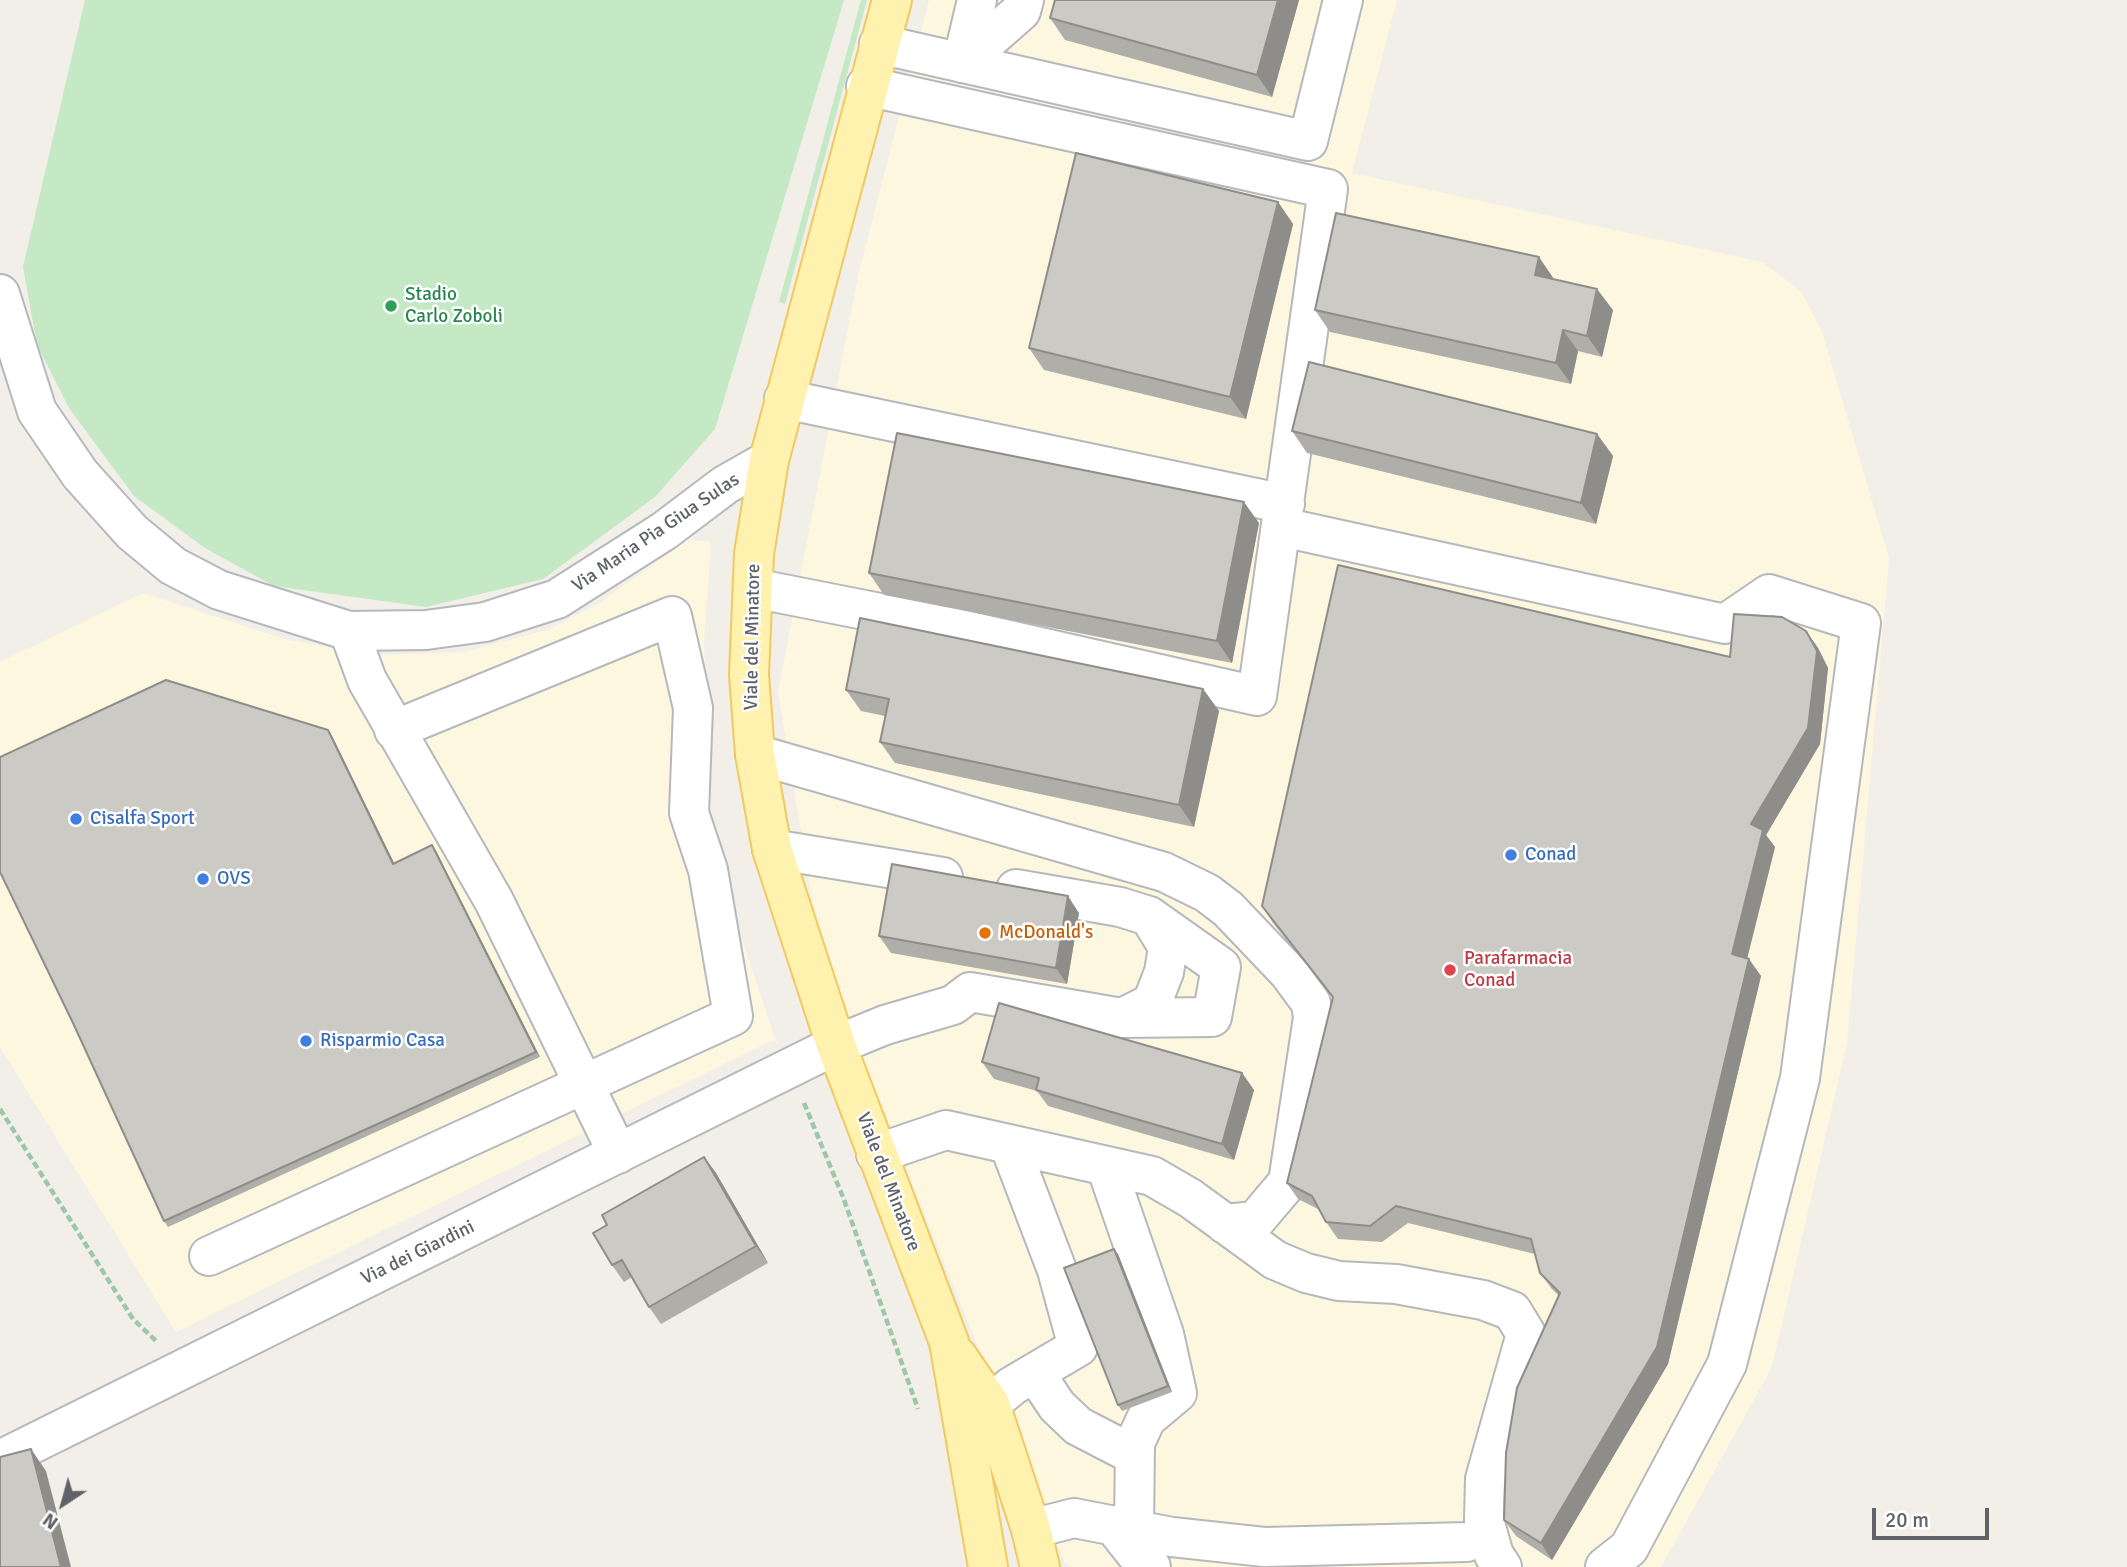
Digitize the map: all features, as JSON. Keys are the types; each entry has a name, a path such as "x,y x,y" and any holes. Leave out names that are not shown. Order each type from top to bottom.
{"main road":[{"name":"Viale del Minatore","path":"892,0 866,86 769,460 754,554 749,675 755,754 772,849 836,1045 948,1342 989,1567"},
{"name":"Viale del Minatore","path":"948,1342 990,1405 1031,1529 1040,1567"}],"street":[{"path":"962,63 977,0"},
{"path":"962,63 1021,11 1024,0"},
{"path":"878,44 1308,141 1343,0"},
{"path":"753,589 956,628 1258,696 1328,189 866,86"},
{"name":"Via Maria Pia Giua Sulas","path":"0,294 37,411 80,474 132,532 173,566 219,590 349,631 426,631 485,622 557,599 664,531 725,485 769,460"},
{"path":"784,398 1725,624 1769,594 1861,623 1800,1078 1727,1364 1629,1548 1605,1567"},
{"path":"209,1256 733,1016 708,870 689,813 694,708 672,616 394,730"},
{"path":"349,631 367,680 494,901 618,1154"},
{"path":"755,754 1164,872 1207,893 1228,909 1289,973 1311,1003 1313,1018 1288,1182 1255,1221 1226,1224"},
{"path":"772,849 1120,907 1149,916 1168,947 1164,972 1152,1003 1122,1018"},
{"name":"Via dei Giardini","path":"0,1460 836,1045 885,1025 953,1005 970,992 1122,1018 1212,1017 1221,967 1149,916"},
{"path":"876,1153 946,1130 1152,1176 1275,1260 1306,1273 1339,1282 1396,1284 1483,1300 1512,1311 1526,1334 1485,1479 1484,1520 1494,1555 1502,1567"},
{"path":"990,1405 1035,1373 1079,1347 1056,1270 1009,1144"},
{"path":"1106,1166 1164,1334 1177,1394 1146,1419 1135,1443 1123,1527 1144,1564 1151,1567"},
{"path":"1035,1373 1058,1406 1078,1426 1134,1455"},
{"path":"1031,1529 1074,1518 1264,1547 1467,1542"}],"path":[{"path":"0,1109 133,1319 184,1368"}],"shaded area":[{"path":"929,0 1397,0 1352,173 1762,262 1801,291 1822,332 1889,558 1847,1043 1772,1367 1661,1567 1072,1567 1065,1563 822,959 778,692 858,276"},
{"path":"688,540 711,542 704,641 710,817 731,906 775,1039 176,1332 0,1047 0,662 143,593 287,640 378,655 464,652 551,629 599,603"}],"green space":[{"name":"Stadio Carlo Zoboli","path":"85,0 844,0 715,429 655,497 543,579 426,607 274,586 205,548 134,496 69,408 37,345 23,267"},
{"path":"861,0 867,0 785,304 779,302"}],"building":[{"path":"1055,0 1278,0 1257,75 1050,18"},
{"path":"1076,153 1278,202 1230,397 1029,348"},
{"path":"1336,213 1539,257 1535,275 1597,289 1587,336 1563,330 1556,363 1315,310"},
{"path":"1309,362 1597,434 1581,503 1292,431"},
{"path":"897,433 1244,502 1217,641 869,573"},
{"path":"1338,565 1730,657 1734,614 1782,617 1806,631 1817,651 1808,728 1751,824 1763,830 1732,954 1749,959 1657,1347 1541,1543 1504,1520 1506,1453 1517,1388 1560,1293 1540,1273 1531,1239 1396,1206 1370,1226 1326,1222 1312,1196 1287,1183 1333,997 1262,906"},
{"path":"860,618 1203,689 1179,805 880,742 889,699 846,690"},
{"path":"166,680 328,730 393,864 432,845 536,1052 164,1221 0,872 0,757"},
{"name":"McDonald's","path":"892,864 1068,896 1056,968 879,936"},
{"path":"999,1003 1242,1073 1222,1144 1036,1090 1039,1078 982,1062"},
{"path":"704,1157 756,1246 649,1307 622,1260 612,1265 593,1233 607,1225 602,1215"},
{"path":"1114,1249 1168,1386 1118,1405 1064,1268"},
{"path":"31,1449 61,1567 0,1567 0,1457"}],"place":[{"name":"Stadio Carlo Zoboli","path":"391,306"},
{"name":"Cisalfa Sport","path":"76,819"},
{"name":"Conad","path":"1511,855"},
{"name":"OVS","path":"203,879"},
{"name":"McDonald's","path":"985,933"},
{"name":"Parafarmacia Conad","path":"1450,970"},
{"name":"Risparmio Casa","path":"306,1041"}]}
